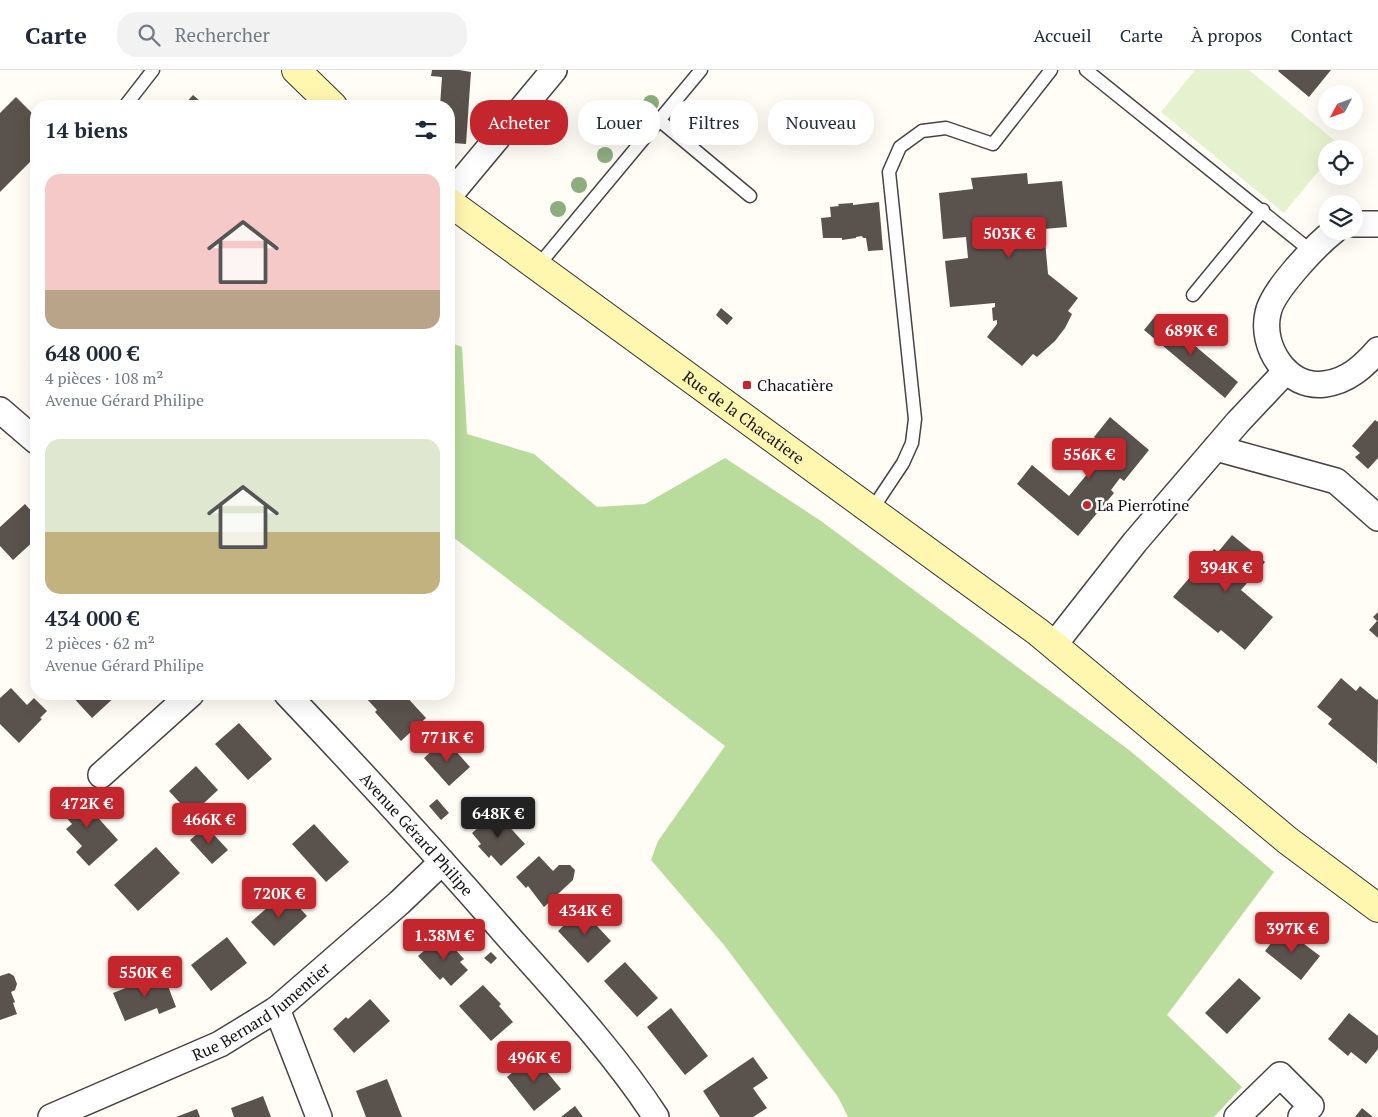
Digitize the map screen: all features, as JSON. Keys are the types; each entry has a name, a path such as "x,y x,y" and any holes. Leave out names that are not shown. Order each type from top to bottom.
{"street":[{"path":"296,70 327,100"},
{"path":"455,189 554,70"},
{"name":"Rue de la Chacatiere","path":"455,206 1046,638 1287,840 1378,908"},
{"path":"1363,224 1378,224"},
{"path":"1324,240 1312,251 1278,293 1268,312 1266,331 1269,347 1276,360 1286,371 1298,380 1310,384 1325,384 1338,381 1366,364 1378,350"},
{"path":"1046,638 1135,542 1216,448 1286,371"},
{"path":"0,410 30,436"},
{"path":"1216,448 1336,481 1378,518"},
{"path":"101,775 184,700"},
{"name":"Avenue Gérard Philipe","path":"293,700 544,976 633,1082 656,1117"},
{"name":"Rue Bernard Jumentier","path":"51,1117 220,1044 277,1009 399,903 442,862"},
{"path":"277,1009 319,1117"},
{"path":"1247,1114 1280,1075 1311,1106 1301,1117"}],"lane":[{"path":"130,100 153,70"},
{"path":"660,119 701,70"},
{"path":"871,511 903,463 912,442 915,419 889,172 900,148 922,130 946,128 993,144 1051,70"},
{"path":"1086,70 1312,251"},
{"path":"660,121 750,196"},
{"path":"537,267 638,145"},
{"path":"1193,295 1263,210"}],"green space":[{"path":"1195,70 1249,70 1318,127 1318,130 1322,130 1334,140 1318,140 1318,172 1284,213 1161,112"},
{"path":"455,344 462,347 467,434 534,454 597,507 645,504 725,458 821,521 1129,750 1274,872 1167,1015 1242,1087 1214,1117 848,1117 838,1097 724,945 651,860 658,841 725,746 455,539"}],"building":[{"path":"432,70 471,72 466,144 455,143 455,100 440,100 442,77 431,76"},
{"path":"1279,70 1331,70 1309,97"},
{"path":"193,95 199,100 188,100"},
{"path":"16,97 30,111 30,162 0,192 0,113"},
{"path":"1027,173 1028,184 1062,181 1067,227 1044,229 1048,274 1078,298 1068,311 1072,314 1065,328 1055,341 1037,357 1033,354 1022,366 987,337 997,324 997,320 993,321 992,308 995,307 995,303 950,307 945,261 968,258 966,237 943,239 939,193 973,189 971,178"},
{"path":"879,202 883,250 868,251 866,238 862,236 842,240 842,238 823,238 821,218 831,217 830,207 839,206 838,204 853,203 853,205"},
{"path":"721,308 733,318 727,325 716,315"},
{"path":"1157,314 1238,382 1225,398 1144,330"},
{"path":"1110,417 1149,450 1124,481 1120,478 1111,490 1114,493 1078,536 1017,484 1032,465 1069,496 1108,449 1094,437"},
{"path":"1375,420 1378,422 1378,458 1368,469 1355,457 1360,453 1352,446"},
{"path":"25,504 30,509 30,544 13,560 0,546 0,527"},
{"path":"1232,535 1265,562 1241,590 1273,617 1245,650 1221,630 1218,633 1173,597 1214,549 1218,552"},
{"path":"1378,612 1378,638 1369,630 1377,621 1373,617"},
{"path":"1341,678 1356,691 1360,686 1377,700 1378,698 1377,764 1328,724 1332,719 1317,707"},
{"path":"11,688 27,705 32,700 36,700 47,711 40,718 42,719 19,743 0,724 0,698"},
{"path":"76,700 112,700 92,718"},
{"path":"368,700 410,700 426,718 401,741 375,712 377,710"},
{"path":"239,723 272,759 248,780 215,744"},
{"path":"445,739 470,767 449,786 424,758"},
{"path":"196,766 218,790 191,815 169,791"},
{"path":"75,792 118,840 89,866 76,852 82,846 66,829 72,824 57,807"},
{"path":"437,799 449,813 441,820 429,806"},
{"path":"496,812 525,844 501,866 491,855 489,858 478,846 481,844 472,833"},
{"path":"314,824 349,862 326,882 292,844"},
{"path":"206,826 228,850 212,864 190,840"},
{"path":"156,847 180,873 138,911 114,885"},
{"path":"539,856 553,871 559,865 570,865 575,870 573,880 544,907 528,886 526,888 516,877"},
{"path":"285,892 307,916 274,946 251,922"},
{"path":"581,909 611,941 588,963 558,931"},
{"path":"1283,928 1320,956 1301,980 1265,951"},
{"path":"442,935 464,959 460,962 468,970 451,986 443,977 440,980 418,956"},
{"path":"227,937 247,963 211,991 191,965"},
{"path":"491,952 497,958 491,964 484,958"},
{"path":"625,962 658,998 637,1017 604,981"},
{"path":"9,973 14,976 17,984 15,990 11,992 17,1014 0,1020 0,976"},
{"path":"163,973 176,1007 159,1014 157,1008 125,1021 113,993"},
{"path":"1239,978 1261,998 1227,1034 1205,1013"},
{"path":"483,985 501,1004 499,1006 513,1022 491,1041 459,1006"},
{"path":"370,999 390,1021 354,1053 333,1029 346,1017 348,1019"},
{"path":"671,1008 708,1056 685,1075 647,1027"},
{"path":"1349,1013 1378,1036 1378,1049 1366,1064 1351,1052 1348,1056 1328,1039"},
{"path":"533,1055 561,1089 534,1111 507,1077"},
{"path":"753,1057 768,1078 753,1088 767,1108 753,1117 720,1117 703,1091"},
{"path":"387,1079 402,1117 366,1117 356,1091"},
{"path":"263,1096 271,1117 234,1117 231,1108"},
{"path":"575,1106 583,1117 561,1117"},
{"path":"1362,1108 1373,1117 1355,1117"},
{"path":"197,1109 200,1117 176,1117"}],"place":[{"name":"Chacatière","path":"747,385"},
{"name":"La Pierrotine","path":"1087,505"}]}
